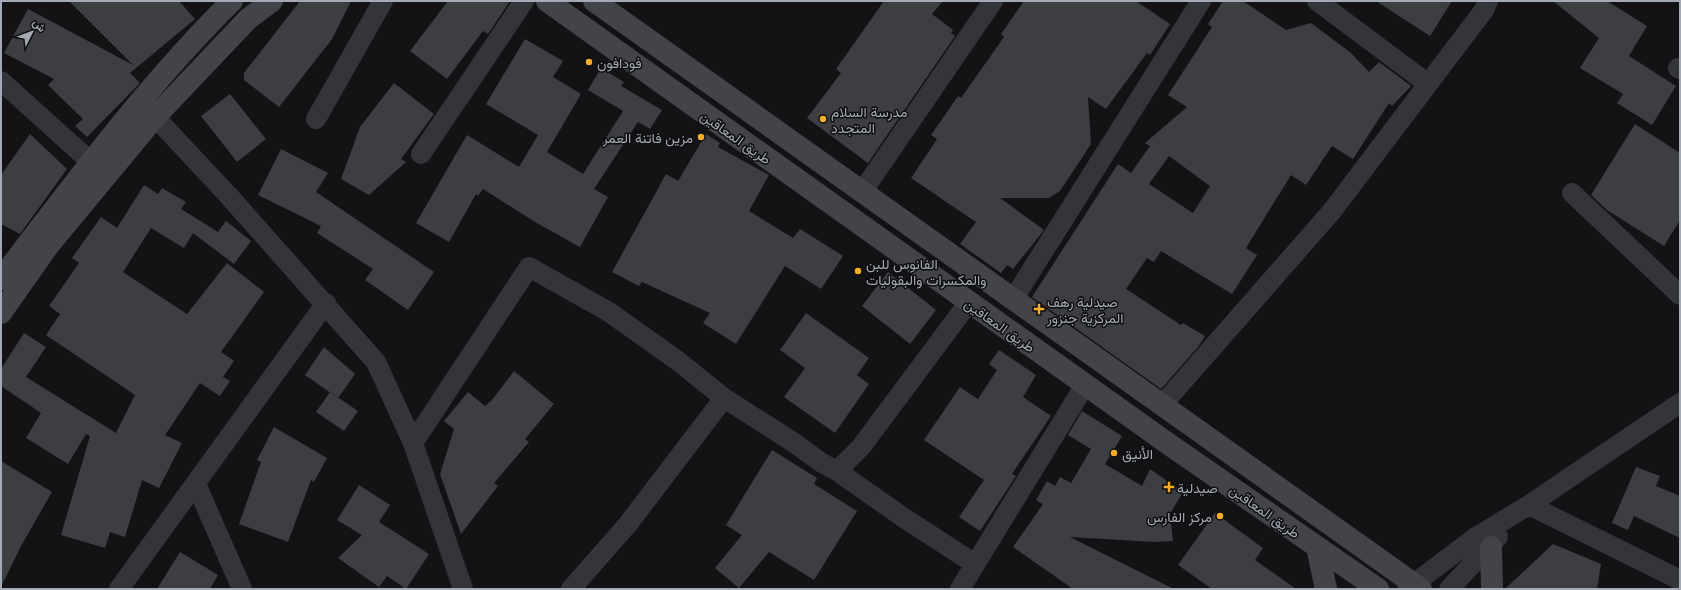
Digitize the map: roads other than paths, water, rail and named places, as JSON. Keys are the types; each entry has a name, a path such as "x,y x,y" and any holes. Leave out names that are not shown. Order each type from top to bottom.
{"street":[{"path":"1,313 48,246 155,117 248,19 272,1"},
{"path":"316,119 383,1"},
{"path":"422,154 524,1"},
{"name":"طريق المعاقين","path":"547,1 1085,385 1378,589"},
{"name":"طريق المعاقين","path":"594,1 862,192 1014,298 1414,587"},
{"path":"862,192 993,1"},
{"path":"1014,298 1201,1"},
{"path":"1317,1 1427,83"},
{"path":"1162,405 1332,211 1427,83 1484,10 1488,1"},
{"path":"1,280 91,162 223,4"},
{"path":"1,81 91,162"},
{"path":"155,117 326,303 376,362 413,443 463,589"},
{"path":"1572,192 1680,294"},
{"path":"413,443 529,267 609,312 678,361 724,398 793,442 822,463 837,471 904,518 975,564"},
{"path":"837,471 861,447 969,302"},
{"path":"119,589 326,303"},
{"path":"960,589 1085,385"},
{"path":"572,589 628,524 724,398"},
{"path":"1414,587 1476,537 1522,509 1680,403"},
{"path":"196,484 242,589"},
{"path":"1449,589 1491,547 1522,509"},
{"path":"1522,509 1680,580"},
{"path":"1317,547 1326,589"},
{"path":"1491,547 1492,589"}],"place":[{"name":"فودافون","path":"589,62"},
{"name":"مدرسة السلام المتجدد","path":"823,119"},
{"name":"مزين فاتنة العمر","path":"701,137"},
{"name":"الفانوس للبن والمكسرات والبقوليات","path":"858,271"},
{"name":"صيدلية رهف المركزية جنزور","path":"1039,309"},
{"name":"الأنيق","path":"1114,453"},
{"name":"صيدلية","path":"1169,487"},
{"name":"مركز الفارس","path":"1220,516"}]}
